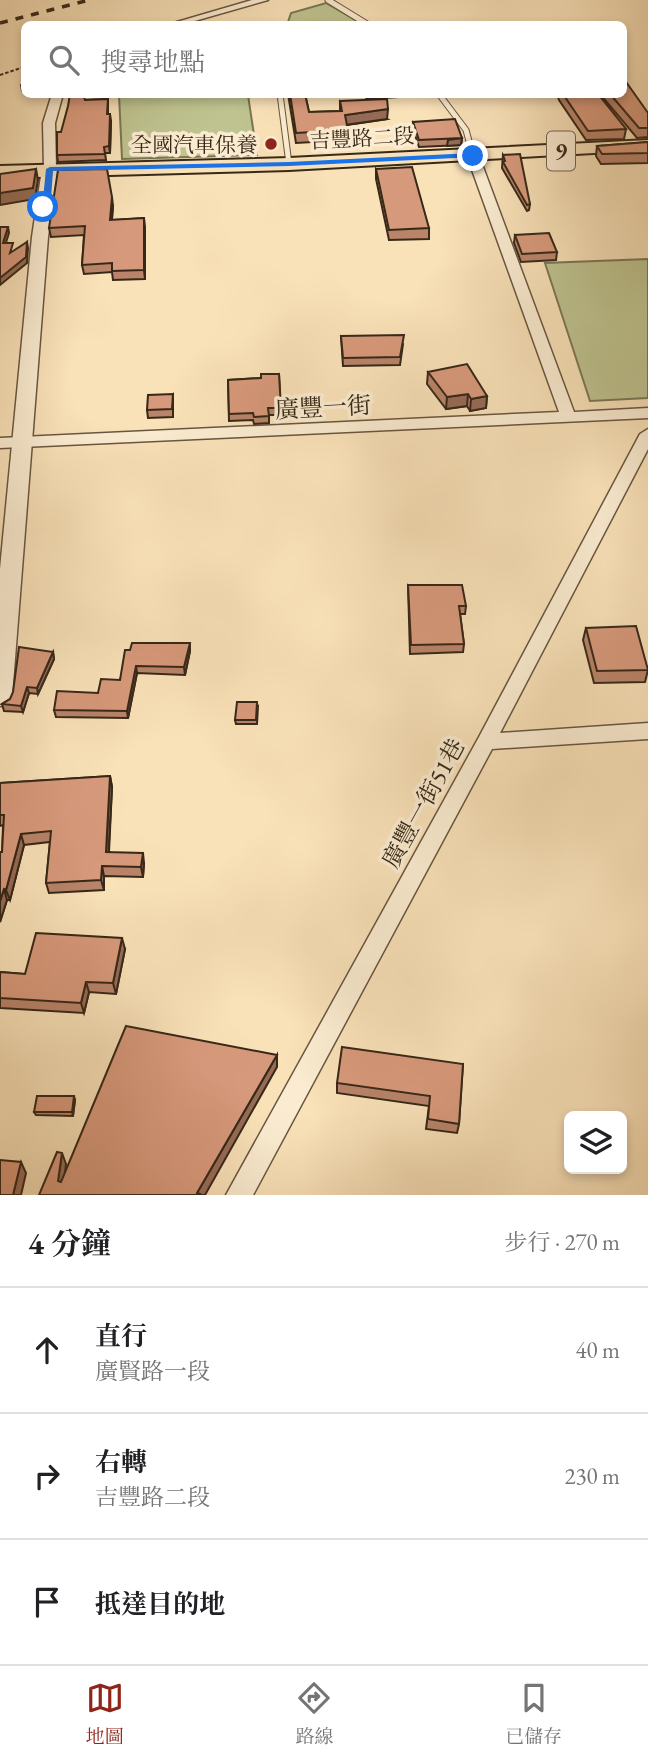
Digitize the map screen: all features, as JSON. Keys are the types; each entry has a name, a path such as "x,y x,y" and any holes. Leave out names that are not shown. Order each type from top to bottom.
{"main road":[{"name":"9","path":"473,156 638,144"},
{"name":"吉豐路二段","path":"0,172 473,156"}],"street":[{"path":"186,21 263,0"},
{"path":"0,697 40,237 50,169 49,123 57,98"},
{"path":"473,156 568,416"},
{"name":"廣豐一街","path":"0,443 648,414"},
{"name":"廣豐一街51巷","path":"239,1195 486,742 648,434"},
{"path":"486,742 648,732"}],"lane":[{"path":"328,0 362,21"},
{"path":"281,98 289,164"},
{"path":"442,98 466,127 473,156"}],"path":[{"path":"0,75 21,68"}],"green space":[{"path":"326,3 357,21 288,21 291,13"},
{"path":"119,98 248,98 257,155 122,159"},
{"path":"648,259 648,398 590,401 545,263"}],"building":[{"path":"627,83 648,113 648,128 639,128 613,98 627,98"},
{"path":"69,98 108,99 109,146 104,147 105,154 57,155 57,132 61,132"},
{"path":"291,98 306,98 309,112 342,111 340,101 387,99 388,109 345,115 348,130 296,133"},
{"path":"566,98 601,98 626,129 588,131"},
{"path":"455,119 462,138 419,140 413,122"},
{"path":"648,142 648,153 602,154 597,146"},
{"path":"520,154 530,204 527,205 503,162 503,155"},
{"path":"412,167 429,228 389,230 376,169"},
{"path":"36,169 33,188 0,193 0,174"},
{"path":"107,169 112,197 110,220 144,218 144,270 112,271 112,263 82,265 85,226 49,228 58,170"},
{"path":"0,227 8,227 3,243 13,243 10,253 27,242 26,257 0,278"},
{"path":"549,233 557,252 522,254 515,235"},
{"path":"404,335 400,357 343,358 341,336"},
{"path":"467,364 487,396 471,399 468,394 447,397 428,372"},
{"path":"261,374 279,374 281,408 268,408 269,416 254,417 253,413 229,414 228,380 261,378"},
{"path":"173,394 172,409 147,410 148,395"},
{"path":"408,585 462,585 466,606 459,606 464,644 411,645"},
{"path":"636,626 648,670 597,671 586,628"},
{"path":"132,643 190,643 184,667 136,666 127,711 54,710 57,691 98,693 101,679 120,680 125,650 130,650"},
{"path":"19,647 53,652 37,688 27,687 21,706 2,704 10,699 13,692"},
{"path":"237,702 257,702 256,720 235,720"},
{"path":"110,776 106,852 143,853 141,867 102,866 101,880 46,883 51,831 21,834 6,890 4,889 0,901 0,852 4,815 0,815 0,783"},
{"path":"36,933 122,938 113,983 86,982 81,1003 0,998 0,972 25,974"},
{"path":"126,1026 277,1055 197,1193 199,1195 39,1195 57,1152 62,1153 58,1181 61,1182"},
{"path":"342,1047 463,1064 459,1124 428,1119 430,1096 337,1083"},
{"path":"37,1096 74,1096 72,1112 34,1112"},
{"path":"0,1160 21,1162 13,1195 0,1195"}],"railway":[{"path":"0,23 89,0"}],"place":[{"name":"全國汽車保養","path":"271,144"}],"route":[{"path":"43,207 47,199 50,169 289,164 473,156"}]}
